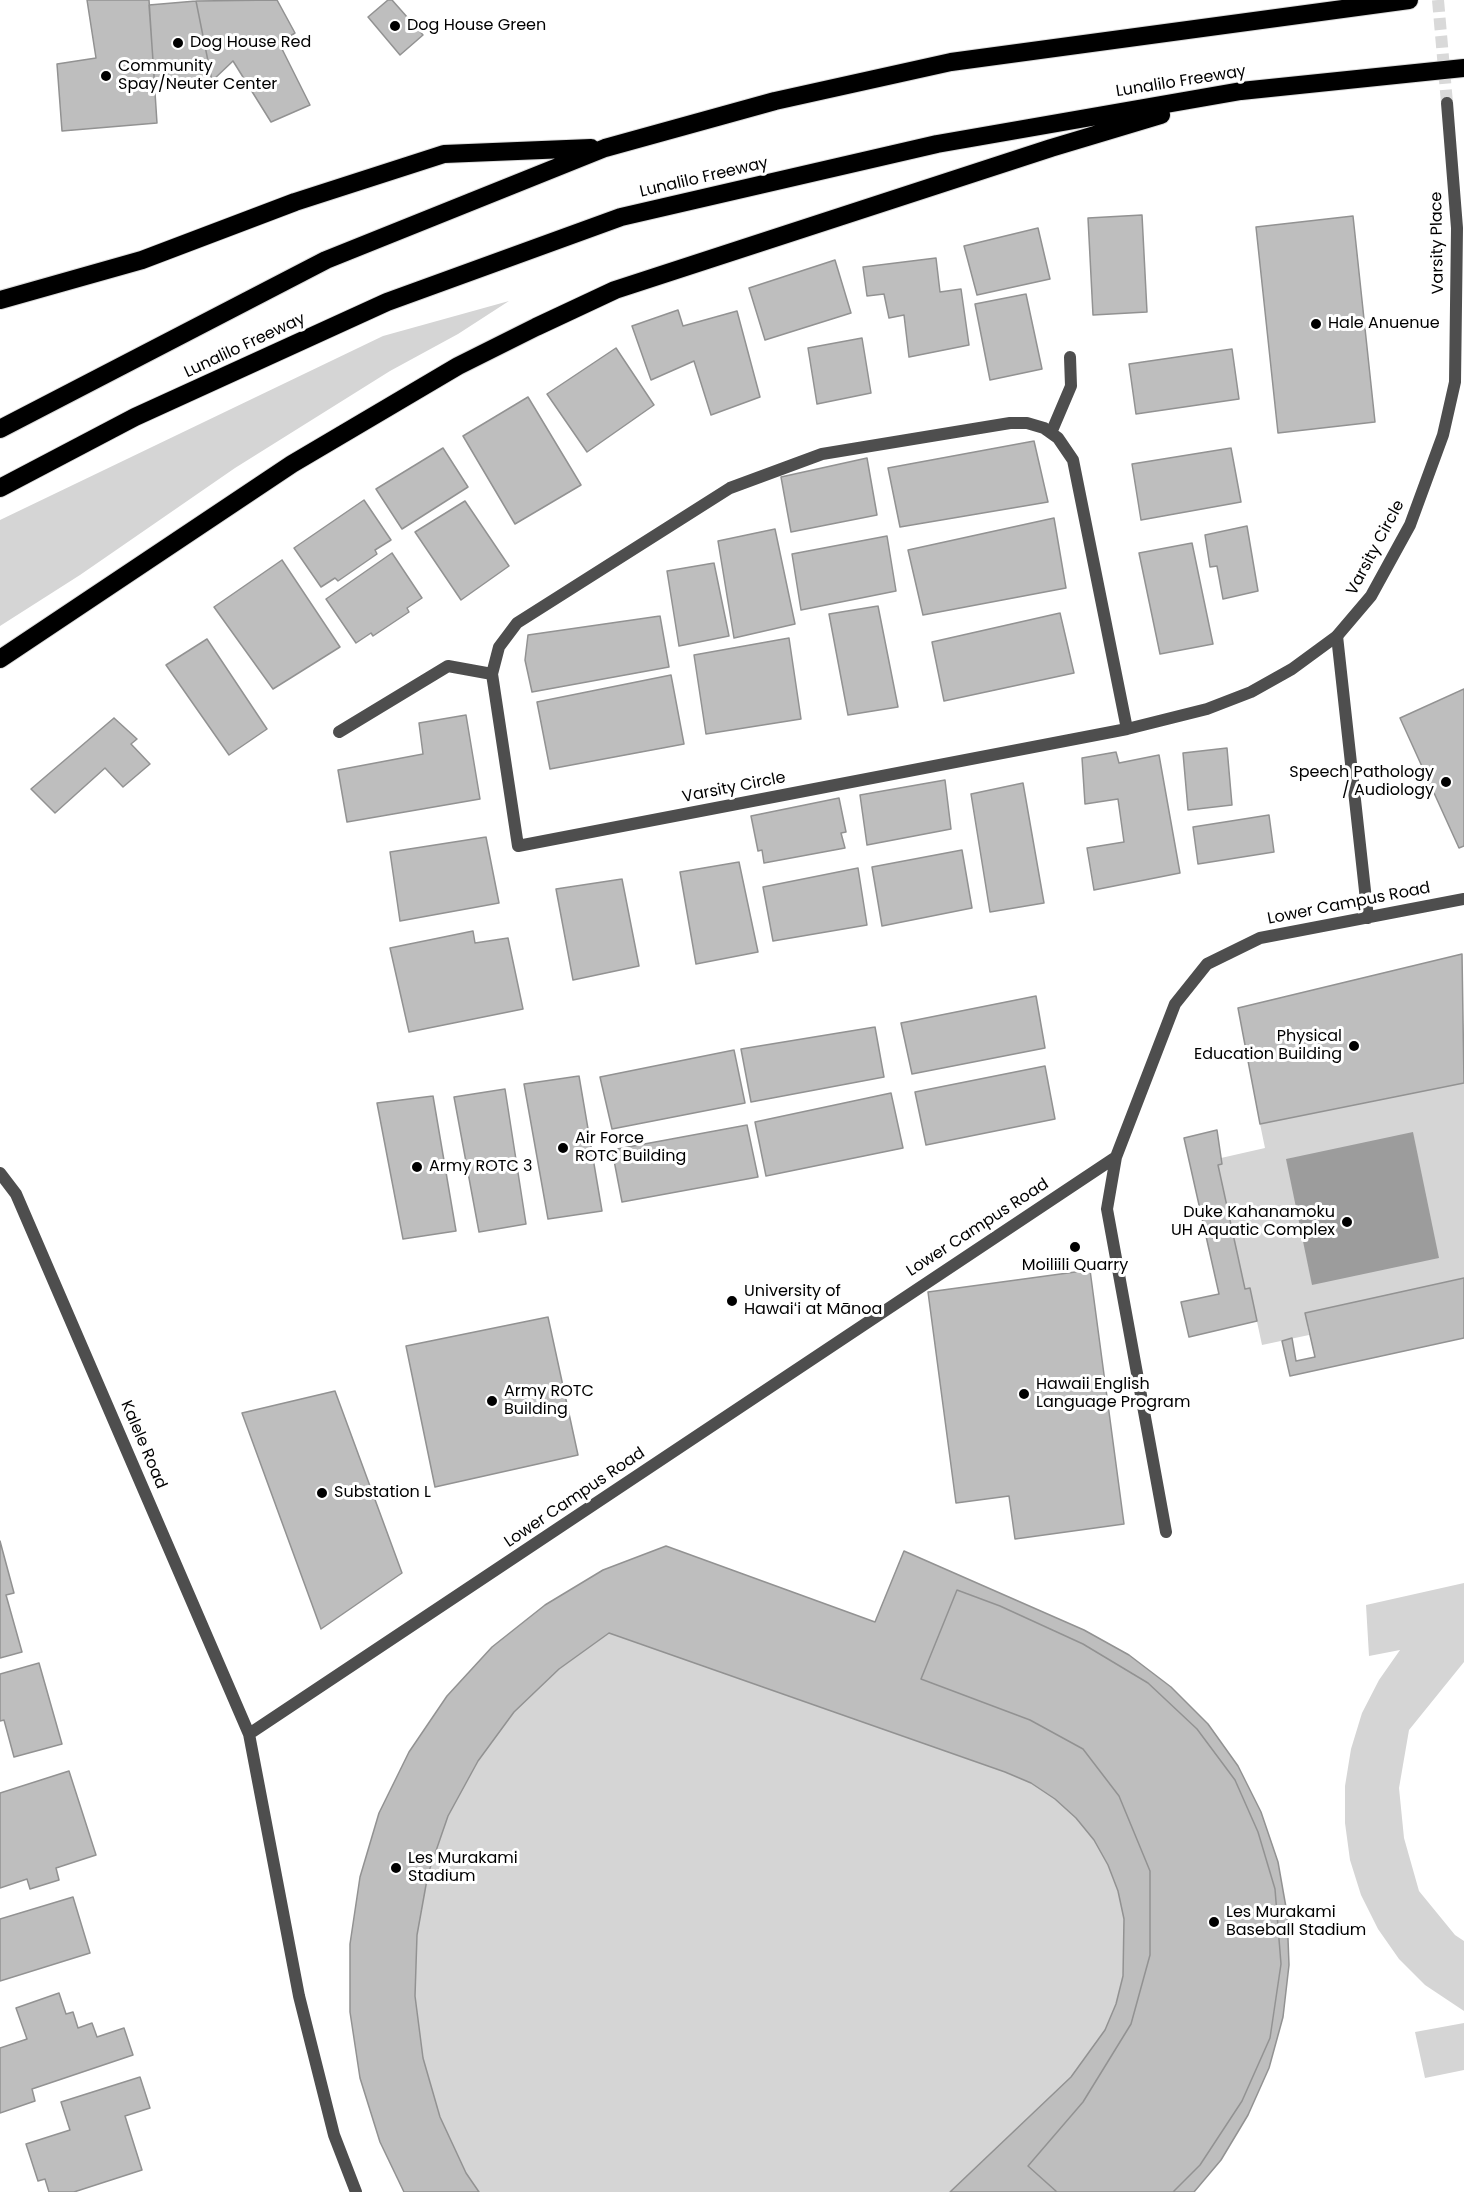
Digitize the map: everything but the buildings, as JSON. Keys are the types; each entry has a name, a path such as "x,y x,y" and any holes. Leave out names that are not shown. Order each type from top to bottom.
{"highway":[{"path":"0,429 326,260 605,148 775,101 951,62 1409,0"},
{"name":"Lunalilo Freeway","path":"0,488 135,417 387,302 621,218 937,144 1241,91 1464,68"},
{"path":"0,658 292,464 375,414 458,366 605,295 1052,148 1241,91"},
{"path":"0,300 142,260 295,202 444,154 605,148"}],"street":[{"name":"Varsity Place","path":"1447,103 1456,228 1459,382"},
{"path":"1051,433 1071,386 1070,357"},
{"name":"Varsity Circle","path":"1127,729 1073,460 1064,445 1051,433 1027,423 1010,423 822,454 730,488 517,623 499,647 492,675 518,846 1127,729 1207,710 1251,692 1293,669 1337,636 1371,596 1410,525 1443,435 1459,382"},
{"path":"1337,636 1368,918"},
{"path":"339,732 448,666 492,675"},
{"name":"Lower Campus Road","path":"249,1734 1116,1157 1174,1004 1207,964 1260,938 1464,899"},
{"path":"1116,1157 1107,1209 1166,1532"},
{"name":"Kalele Road","path":"0,1173 16,1194 249,1734 299,1996 334,2135 356,2192"}],"shaded area":[{"path":"509,301 458,334 390,371 235,468 80,575 0,626 0,520 383,336"},
{"name":"Duke Kahanamoku UH Aquatic Complex","path":"1464,1077 1464,1278 1305,1313 1309,1335 1262,1345 1250,1289 1245,1289 1218,1165 1222,1164 1221,1158 1265,1148 1260,1124"},
{"path":"1413,1132 1439,1258 1312,1285 1286,1159"},
{"path":"1464,1583 1464,1662 1409,1730 1399,1788 1404,1838 1419,1891 1455,1935 1464,1941 1464,2011 1425,1985 1399,1959 1378,1929 1361,1895 1350,1860 1345,1823 1345,1786 1351,1749 1362,1713 1379,1680 1400,1650 1369,1656 1366,1605"},
{"path":"609,1633 1031,1783 1055,1799 1076,1818 1094,1840 1108,1865 1118,1891 1124,1919 1123,1976 1116,2004 1105,2030 1071,2077 950,2192 479,2192 466,2173 440,2117 423,2058 415,1996 417,1935 428,1874 448,1816 478,1761 514,1712 559,1669"},
{"path":"1464,2023 1464,2070 1425,2078 1415,2032"}],"tunnel":[{"path":"1438,0 1447,103"}],"place":[{"name":"Dog House Green","path":"395,26"},
{"name":"Dog House Red","path":"178,43"},
{"name":"Community Spay/Neuter Center","path":"106,76"},
{"name":"Hale Anuenue","path":"1316,324"},
{"name":"Speech Pathology / Audiology","path":"1446,782"},
{"name":"Physical Education Building","path":"1354,1046"},
{"name":"Air Force ROTC Building","path":"563,1148"},
{"name":"Army ROTC 3","path":"417,1167"},
{"name":"Duke Kahanamoku UH Aquatic Complex","path":"1347,1222"},
{"name":"Moiliili Quarry","path":"1075,1247"},
{"name":"University of Hawaiʻi at Mānoa","path":"732,1301"},
{"name":"Hawaii English Language Program","path":"1024,1394"},
{"name":"Army ROTC Building","path":"492,1401"},
{"name":"Substation L","path":"322,1493"},
{"name":"Les Murakami Stadium","path":"396,1868"},
{"name":"Les Murakami Baseball Stadium","path":"1214,1922"}]}
